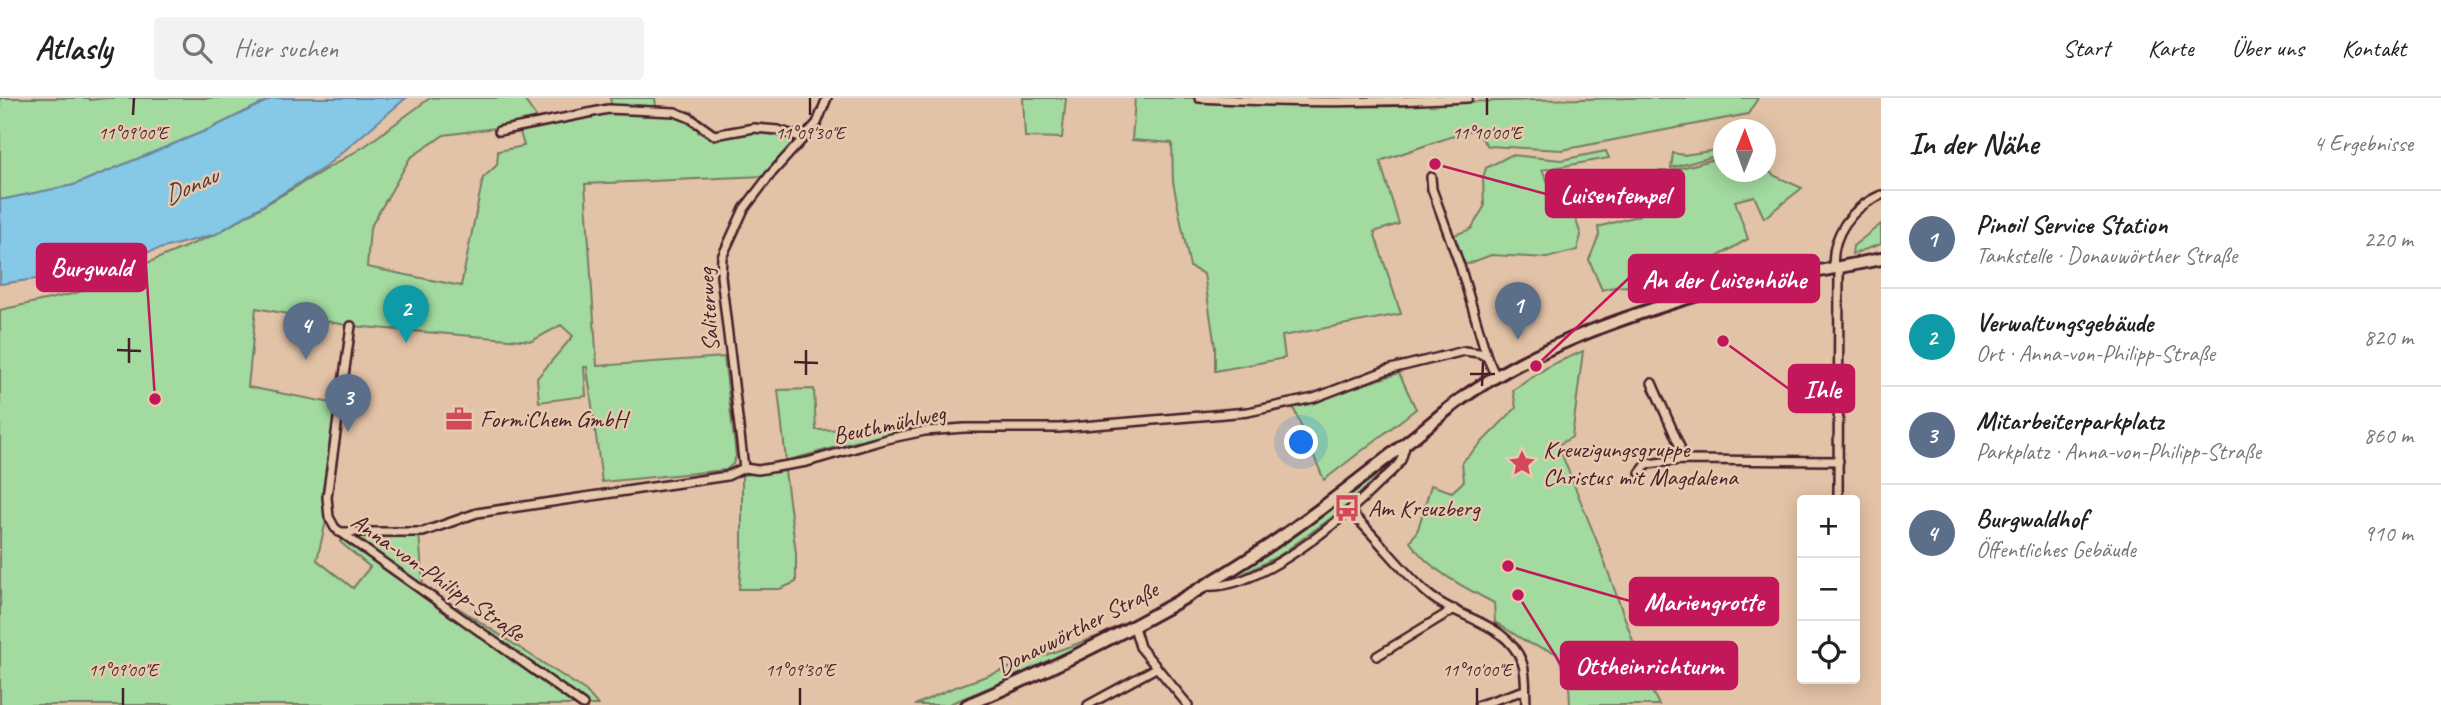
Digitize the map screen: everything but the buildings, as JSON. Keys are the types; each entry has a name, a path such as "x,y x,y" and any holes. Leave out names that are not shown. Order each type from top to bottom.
{"main road":[{"name":"Donauwörther Straße","path":"967,705 1044,672 1134,627 1205,586 1277,540 1496,376 1578,337 1673,303 1715,291 1881,259"}],"street":[{"name":"Saliterweg","path":"744,467 721,276 722,257 744,209 817,123 827,98"},
{"path":"1199,98 1278,103 1396,102 1468,98"},
{"path":"499,131 608,109 675,112 690,118 714,135 754,128 778,130 803,138"},
{"path":"1431,177 1430,183 1460,266 1487,357 1496,376"},
{"path":"1838,495 1836,268 1833,252 1840,233 1861,207 1881,195"},
{"name":"Anna-von-Philipp-Straße","path":"351,326 327,497 329,517 339,532 583,705"},
{"name":"Beuthmühlweg","path":"339,532 423,532 477,513 727,476 744,467 758,470 807,462 887,439 925,432 964,428 1059,428 1248,412 1314,398 1387,370 1464,351 1487,357"},
{"path":"1652,383 1680,447 1681,460"},
{"name":"Donauwörther Straße","path":"1205,586 1235,584 1272,566 1350,512 1400,461 1406,444"},
{"path":"1640,473 1647,464 1681,460 1839,461"},
{"path":"1350,512 1374,534 1430,596 1491,626 1511,646 1523,663 1526,705"},
{"path":"1377,656 1454,609"},
{"path":"1134,627 1140,647 1188,705"},
{"path":"1088,705 1156,668"},
{"path":"1479,705 1525,690"}],"green space":[{"path":"0,98 273,98 210,129 74,185 0,200"},
{"path":"430,98 523,98 542,125 613,113 610,98 655,98 656,106 692,112 702,121 698,132 714,137 753,132 798,137 764,176 585,184 597,366 724,357 736,456 733,464 726,470 602,482 587,367 584,367 586,396 539,402 537,378 573,336 561,325 532,341 351,326 256,308 248,387 337,404 323,502 326,521 317,560 353,588 370,567 340,542 347,534 419,533 423,585 586,691 598,705 0,705 0,310 76,293 216,234 365,146","holes":["518,125 524,146 498,151 497,165 483,178 461,286 367,267 370,228 410,158 444,135"]},
{"path":"1023,98 1066,98 1062,138 1025,137"},
{"path":"1135,98 1276,98 1275,106 1628,98 1758,98 1748,114 1562,150 1488,146 1474,129 1380,161 1399,224 1374,232 1401,314 1282,336 1285,358 1215,371 1215,347 1204,274 1190,267 1173,182 1172,143 1132,140"},
{"path":"1606,151 1609,158 1542,170 1553,191 1569,200 1581,235 1577,250 1547,258 1491,255 1465,265 1454,235 1471,229 1484,207 1483,178 1486,168 1511,155 1561,160"},
{"path":"1713,151 1713,157 1671,168 1673,153 1684,155"},
{"path":"1713,160 1713,182 1776,182 1776,176 1802,188 1764,218 1754,196 1735,201 1748,239 1685,275 1658,285 1602,290 1589,260 1599,235 1598,227 1640,215 1628,179"},
{"path":"1881,224 1881,244 1852,254 1853,246"},
{"path":"1583,351 1572,437 1558,445 1659,705 1570,705 1569,683 1557,653 1530,644 1495,622 1494,603 1437,570 1410,542 1418,529 1431,485 1452,492 1464,481 1462,462 1516,408 1513,390 1551,365"},
{"path":"1399,373 1416,409 1324,480 1293,407"},
{"path":"814,389 816,430 918,428 786,461 778,390"},
{"path":"1395,457 1397,460 1342,510 1280,555 1226,583 1224,579"},
{"path":"785,471 796,553 796,582 780,589 739,589 742,475"},
{"path":"1110,632 947,705 915,705 950,689"}],"water":[{"name":"Donau","path":"273,98 406,98 325,167 216,234 57,276 0,284 0,200 74,185 210,129"}],"place":[{"name":"Luisentempel","path":"1435,164"},
{"name":"Pinoil Service Station","path":"1518,340"},
{"name":"Ihle","path":"1723,341"},
{"name":"Verwaltungsgebäude","path":"406,343"},
{"name":"Burgwaldhof","path":"306,360"},
{"name":"An der Luisenhöhe","path":"1536,366"},
{"name":"Burgwald","path":"155,399"},
{"name":"FormiChem GmbH","path":"459,419"},
{"name":"Mitarbeiterparkplatz","path":"348,432"},
{"name":"Kreuzigungsgruppe Christus mit Magdalena","path":"1522,463"},
{"name":"Am Kreuzberg","path":"1347,508"},
{"name":"Mariengrotte","path":"1508,566"},
{"name":"Ottheinrichturm","path":"1518,595"}]}
